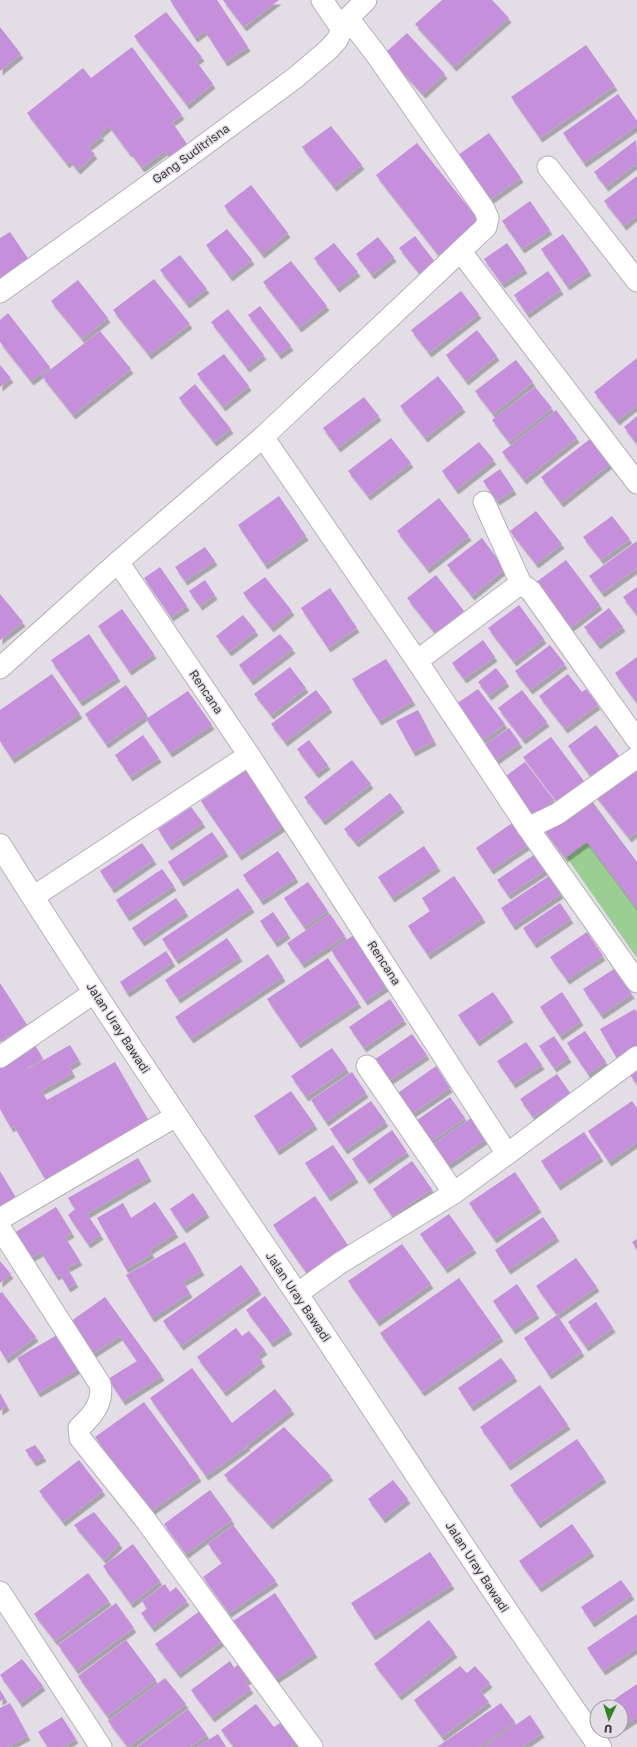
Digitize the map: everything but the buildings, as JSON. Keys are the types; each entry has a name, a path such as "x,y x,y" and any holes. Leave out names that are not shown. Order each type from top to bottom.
{"street":[{"path":"0,668 118,562 263,437 377,328 462,252 486,227 488,221 486,213 375,53 322,0"},
{"name":"Gang Suditrisna","path":"0,292 295,78 329,49 337,40 344,23 366,0"},
{"path":"548,167 637,281"},
{"path":"462,252 637,483"},
{"path":"263,437 417,661 528,828 637,982"},
{"path":"484,502 522,586"},
{"name":"Rencana","path":"118,562 249,755 507,1154"},
{"path":"417,661 513,589 522,586 527,587 637,740"},
{"path":"33,897 249,755"},
{"path":"528,828 557,814 637,757"},
{"name":"Jalan Uray Bawadi","path":"0,845 176,1116 297,1294 540,1662 600,1747"},
{"path":"0,1057 95,992"},
{"path":"297,1294 340,1263 454,1193 637,1057"},
{"path":"367,1066 454,1193"},
{"path":"0,1219 176,1116"},
{"path":"0,1228 61,1326 98,1378 101,1392 99,1404 80,1428 80,1438 144,1518 312,1747"},
{"path":"0,1592 101,1747"}],"green space":[{"path":"593,802 637,863 637,958 549,832"}]}
